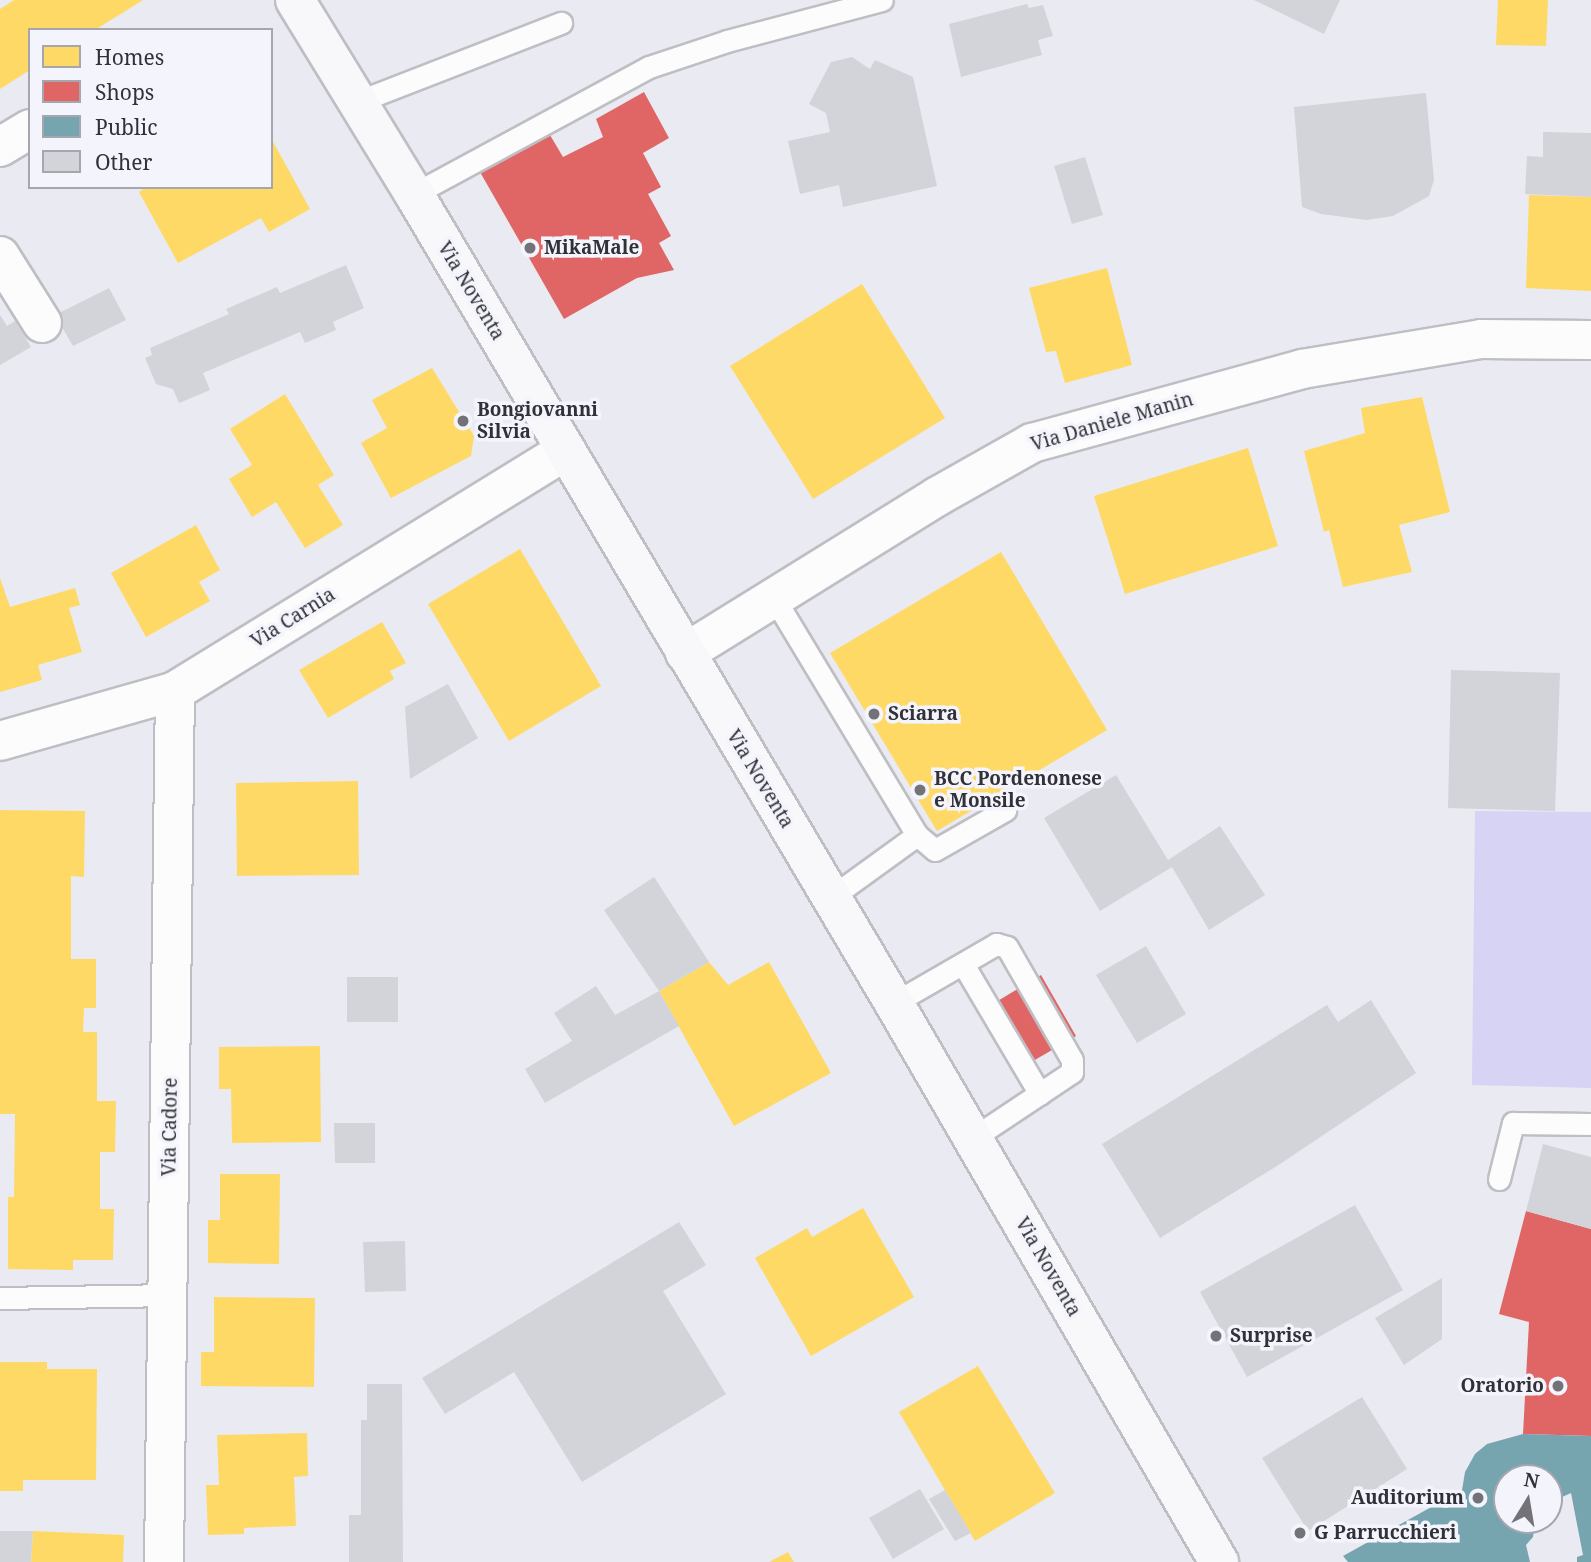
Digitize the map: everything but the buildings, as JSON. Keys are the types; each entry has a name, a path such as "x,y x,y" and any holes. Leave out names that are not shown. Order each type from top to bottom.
{"street":[{"name":"Via Noventa","path":"295,0 414,194 894,1003 1219,1562"},
{"path":"0,147 28,130"},
{"path":"0,256 42,323"},
{"name":"Via Daniele Manin","path":"685,653 938,496 1032,443 1302,369 1481,339 1591,340"},
{"name":"Via Carnia","path":"0,741 175,691 566,450"},
{"name":"Via Cadore","path":"164,1562 175,691"}],"lane":[{"path":"414,194 649,67 727,41 883,0"},
{"path":"357,102 561,23"},
{"path":"774,598 917,835 935,850 1005,810"},
{"path":"830,898 917,835"},
{"path":"894,1003 996,944 1007,947 1072,1060 1072,1072 973,1138"},
{"path":"963,964 1040,1094"},
{"path":"1499,1179 1513,1123 1591,1124"},
{"path":"0,1298 168,1295"}],"shaded area":[{"path":"1475,811 1591,812 1591,1088 1472,1085"}],"place":[{"name":"MikaMale","path":"530,248"},
{"name":"Bongiovanni Silvia","path":"463,421"},
{"name":"Sciarra","path":"874,714"},
{"name":"BCC Pordenonese e Monsile","path":"920,790"},
{"name":"Surprise","path":"1216,1336"},
{"name":"Oratorio","path":"1558,1386"},
{"name":"Auditorium","path":"1478,1498"},
{"name":"G Parrucchieri","path":"1300,1533"}]}
